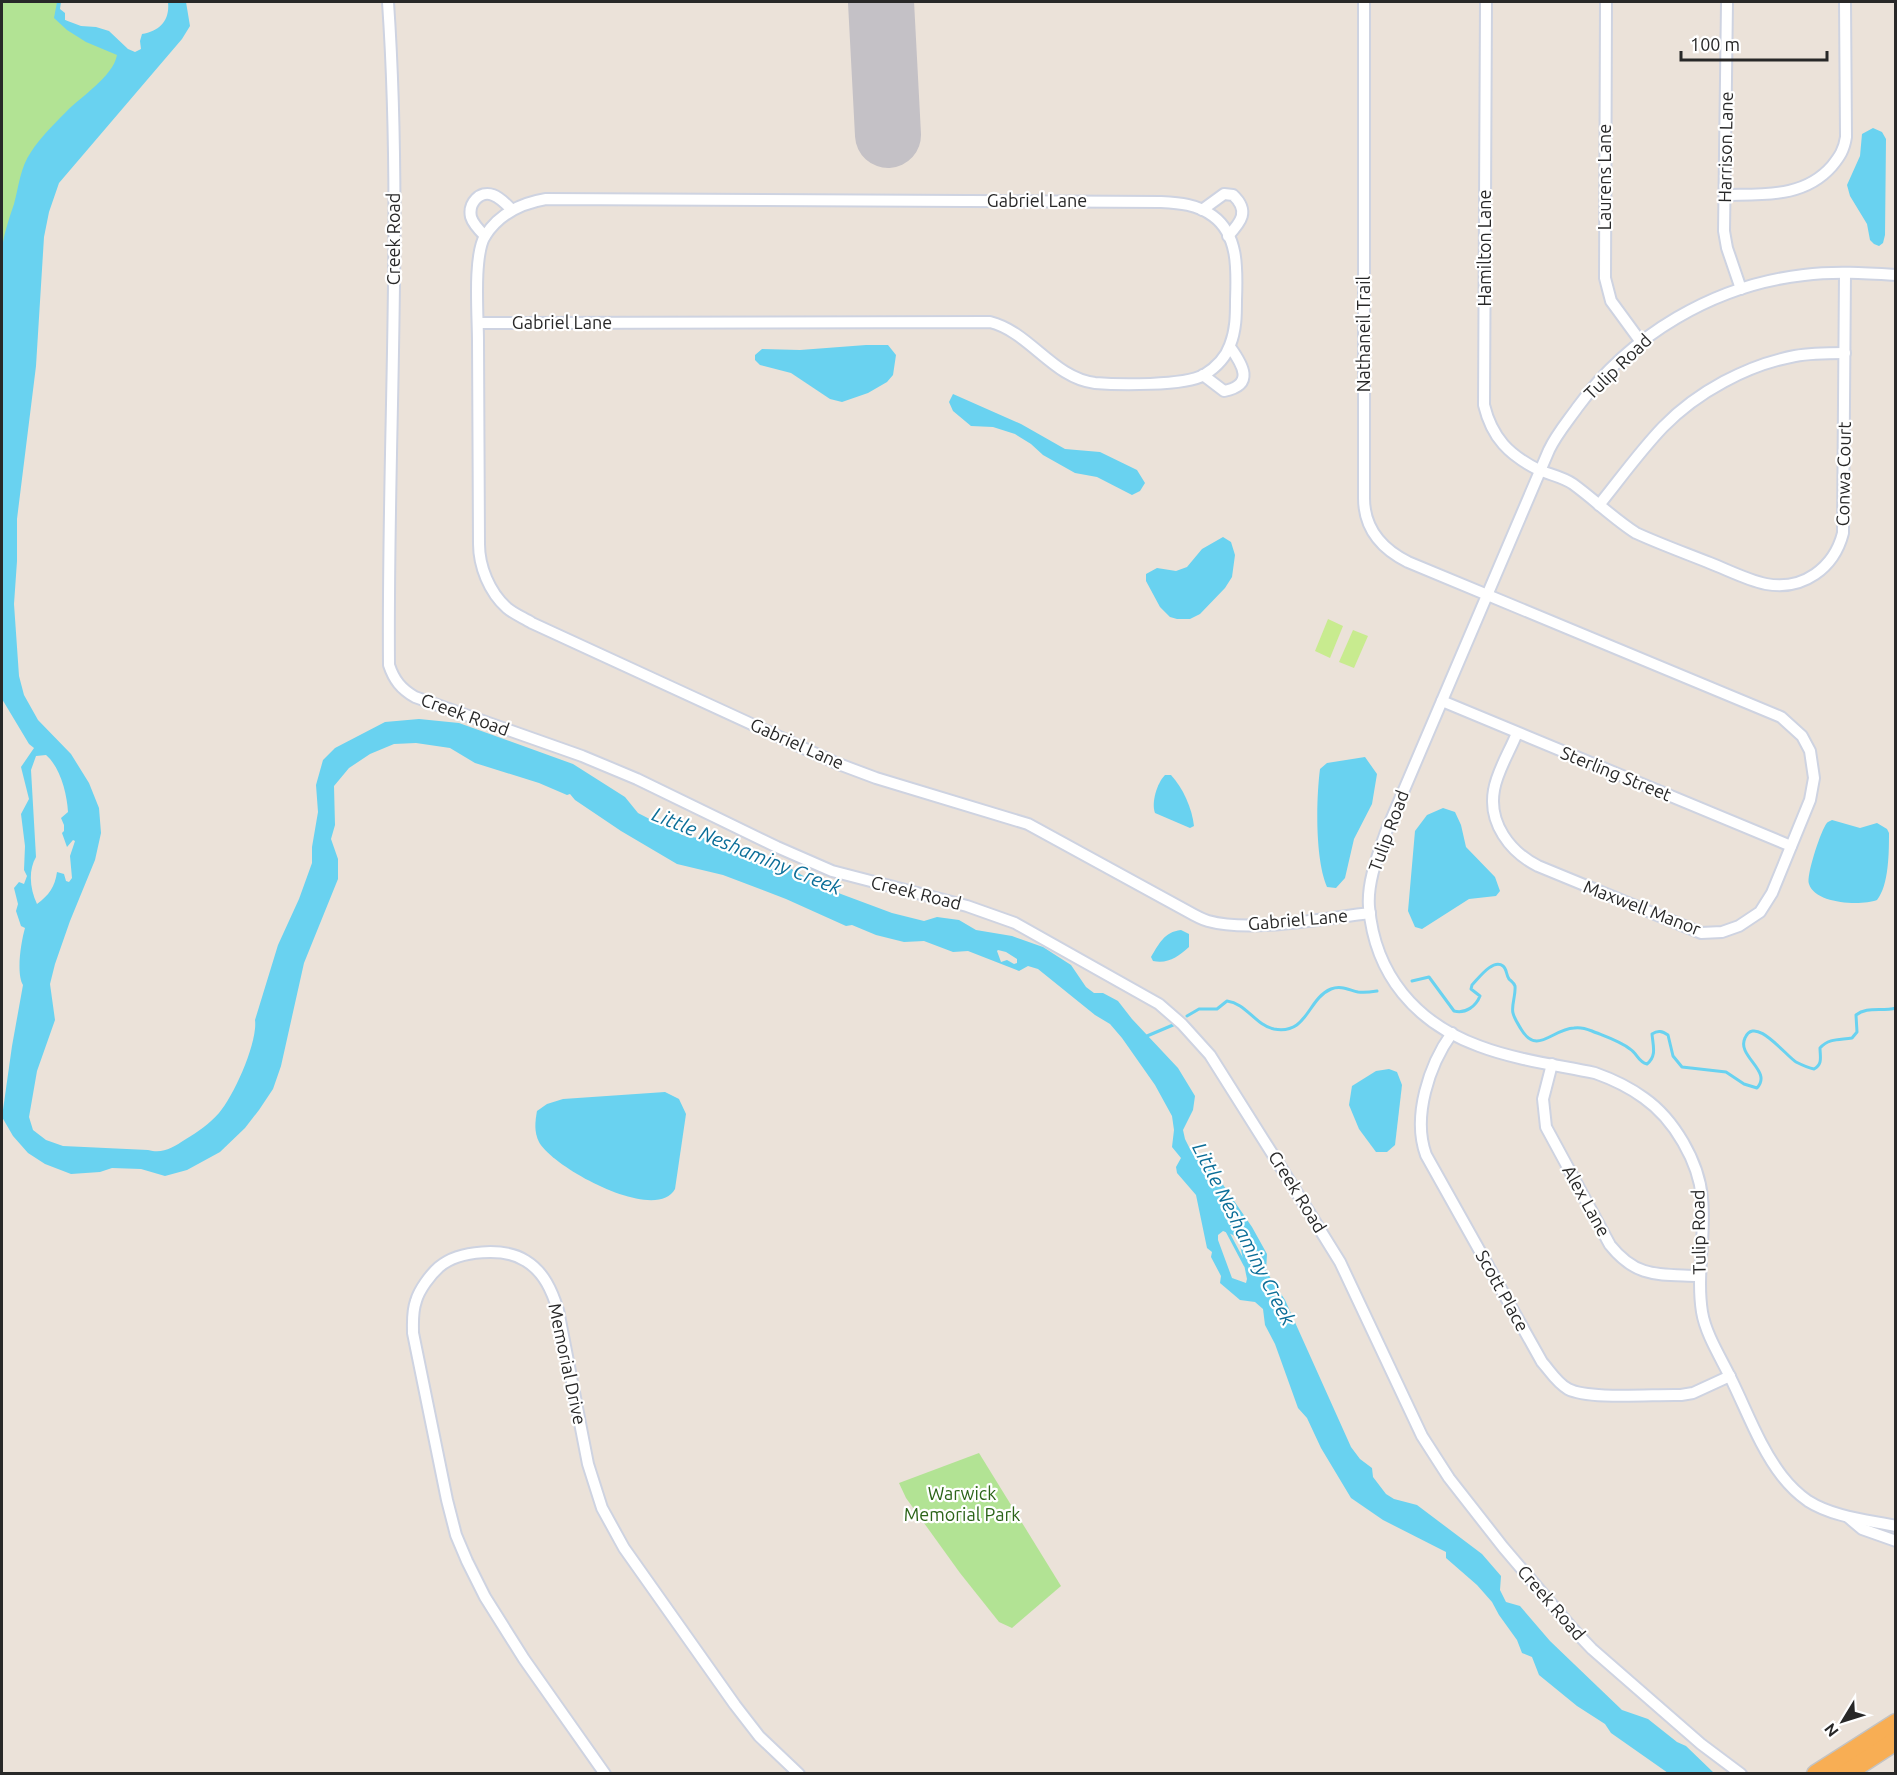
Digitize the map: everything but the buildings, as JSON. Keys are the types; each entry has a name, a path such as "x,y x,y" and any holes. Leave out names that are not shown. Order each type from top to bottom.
{"highway":[{"path":"1816,1773 1896,1723"},
{"path":"1845,1773 1896,1741"}],"street":[{"name":"Creek Road","path":"388,2 392,73 394,231 389,665 395,680 403,690 415,697 582,756 832,871 967,906 1015,923 1159,1004 1182,1024 1210,1055 1328,1242 1353,1287 1422,1436 1449,1478 1503,1547 1572,1628 1630,1683 1701,1744 1741,1773"},
{"name":"Nathaneil Trail","path":"1364,2 1364,506 1370,526 1387,550 1408,562 1487,594"},
{"name":"Hamilton Lane","path":"1486,2 1484,405 1491,429 1504,447 1540,470"},
{"name":"Laurens Lane","path":"1606,2 1605,278 1611,301 1641,342"},
{"name":"Harrison Lane","path":"1727,2 1725,240 1741,289"},
{"path":"1725,195 1780,193 1797,190 1822,175 1840,156 1846,137 1845,2"},
{"path":"485,237 471,217 471,205 476,198 484,194 493,195 512,210"},
{"path":"1202,210 1224,194 1233,195 1240,201 1243,211 1241,222 1228,236"},
{"name":"Gabriel Lane","path":"478,323 990,322 1011,330 1067,373 1081,380 1096,383 1181,382 1203,375 1215,366 1230,347 1235,328 1237,271 1235,254 1228,236 1214,216 1189,204 1161,202 546,199 529,202 506,214 485,237 480,250 478,323 479,561 492,588 507,608 543,628 837,763 876,778 1028,824 1208,921 1233,926 1263,925 1370,913"},
{"name":"Conwa Court","path":"1540,470 1572,483 1636,533 1759,582 1790,585 1823,570 1833,557 1844,533 1845,273"},
{"name":"Tulip Road","path":"1896,275 1804,274 1741,289 1688,310 1641,342 1587,393 1553,442 1540,470 1386,832 1377,858 1370,894 1370,913 1380,953 1395,986 1424,1017 1480,1047 1595,1073 1623,1085 1645,1098 1677,1133 1691,1161 1702,1197 1699,1276 1702,1313 1769,1456 1794,1490 1809,1501 1846,1516 1896,1526"},
{"path":"1203,375 1224,391 1234,389 1242,382 1244,372 1230,347"},
{"path":"1599,505 1664,426 1703,394 1740,375 1778,360 1797,356 1845,353"},
{"name":"Maxwell Manor","path":"1487,594 1781,717 1795,728 1810,751 1814,778 1810,800 1772,893 1760,912 1746,923 1722,932 1701,933 1523,858 1510,845 1499,828 1493,808 1494,787 1517,733"},
{"name":"Sterling Street","path":"1442,701 1791,846"},
{"name":"Scott Place","path":"1452,1033 1441,1048 1433,1065 1422,1112 1422,1145 1542,1362 1555,1378 1569,1389 1588,1395 1681,1395 1693,1393 1730,1376"},
{"name":"Alex Lane","path":"1552,1064 1543,1099 1546,1127 1610,1245 1623,1260 1638,1270 1699,1276"},
{"name":"Memorial Drive","path":"605,1773 524,1659 485,1597 456,1535 413,1333 416,1299 439,1267 453,1259 493,1251 513,1254 528,1262 543,1276 553,1294 558,1310 588,1464 602,1508 624,1548 735,1705 759,1736 799,1773"},
{"name":"Tulip Road","path":"1846,1516 1862,1529 1896,1542"}],"green space":[{"path":"2,2 59,2 57,15 121,55 16,217 2,373"},
{"path":"1328,619 1343,626 1330,658 1315,651"},
{"path":"1353,630 1368,636 1354,668 1339,662"},
{"name":"Warwick Memorial Park","path":"979,1453 1061,1586 1012,1628 999,1622 960,1573 906,1498 899,1483"}],"water":[{"path":"57,2 61,2 60,9 65,13 65,20 81,26 109,31 128,49 135,52 141,49 142,34 162,24 167,14 168,2 186,2 190,26 182,39 59,183 49,212 44,237 36,366 17,519 14,604 19,676 24,695 38,720 71,754 89,783 99,808 101,833 95,860 70,921 50,984 55,1020 37,1071 29,1117 33,1130 46,1140 63,1146 163,1151 190,1136 219,1113 238,1082 249,1055 255,1020 278,945 312,863 312,847 318,812 316,785 323,760 335,748 385,722 419,719 459,723 573,764 625,797 638,813 687,837 705,838 740,846 775,859 810,880 841,894 892,913 924,921 937,917 959,920 976,930 1012,936 1043,947 1071,965 1086,987 1094,993 1103,993 1118,1001 1178,1068 1195,1096 1193,1110 1183,1130 1185,1139 1190,1149 1215,1173 1252,1227 1267,1254 1266,1271 1285,1300 1351,1447 1360,1459 1372,1468 1373,1477 1386,1494 1394,1499 1417,1505 1482,1554 1501,1576 1500,1590 1506,1602 1520,1606 1550,1641 1622,1710 1648,1719 1677,1742 1686,1746 1714,1773 1668,1773 1611,1733 1605,1724 1577,1706 1539,1675 1532,1657 1522,1653 1517,1640 1492,1602 1477,1585 1446,1558 1446,1552 1383,1520 1351,1498 1321,1448 1307,1418 1298,1408 1275,1344 1265,1325 1263,1309 1255,1302 1240,1300 1220,1283 1221,1276 1211,1257 1212,1252 1207,1248 1196,1195 1177,1173 1176,1167 1181,1158 1172,1147 1174,1130 1172,1116 1155,1085 1110,1024 1095,1015 1038,969 1028,966 1019,971 968,951 953,952 924,941 904,942 876,935 852,925 846,926 786,899 723,875 677,864 621,831 575,800 570,794 567,795 539,783 475,763 450,748 416,743 394,744 370,754 349,768 334,786 335,825 331,839 338,859 338,879 304,963 281,1066 273,1089 259,1110 245,1128 220,1152 187,1170 165,1176 141,1169 112,1168 100,1172 71,1174 45,1164 28,1153 13,1136 2,1117 23,985 20,965 25,928 21,926 16,911 18,904 14,888 19,882 24,884 27,876 24,870 25,846 21,814 29,799 21,767 34,748 29,744 2,699 2,249 27,158 51,127 103,79 117,55 86,42 54,18","holes":["46,755 59,773 66,797 68,812 61,818 64,825 62,833 67,847 73,840 75,841 70,856 72,878 69,882 66,881 64,874 57,872 51,890 37,904 31,880 33,862 36,857 31,770 36,756","997,951 1006,952 1017,959 1017,963 1014,964 1007,960 1001,962","1223,1231 1239,1240 1246,1283 1232,1278 1218,1235"]},
{"path":"1873,128 1882,132 1886,139 1885,235 1883,243 1879,246 1870,240 1867,224 1850,196 1847,185 1860,156 1862,134"},
{"path":"888,345 896,355 893,375 887,382 868,393 842,402 830,399 791,373 760,365 755,360 755,355 762,349 800,350"},
{"path":"953,394 1021,424 1065,449 1100,452 1137,470 1145,483 1140,491 1132,495 1097,477 1075,473 1043,455 1015,434 993,427 971,426 953,411 949,402"},
{"path":"1223,537 1231,542 1235,555 1232,577 1225,588 1200,614 1190,619 1170,617 1160,607 1146,581 1146,574 1157,568 1176,571 1187,567 1202,549"},
{"path":"1365,757 1377,774 1372,804 1354,839 1345,878 1336,888 1327,887 1318,846 1317,813 1320,769 1327,763"},
{"path":"1165,775 1171,775 1183,792 1194,826 1190,828 1155,813 1156,793"},
{"path":"1443,808 1455,812 1461,825 1466,847 1495,877 1500,891 1496,896 1469,899 1422,929 1415,927 1408,911 1415,831 1427,815"},
{"path":"1832,820 1860,828 1877,823 1887,829 1889,833 1888,868 1884,886 1877,900 1860,903 1839,902 1820,896 1809,884 1811,864 1820,837 1826,824"},
{"path":"1181,930 1189,934 1189,947 1172,959 1153,961 1151,957 1163,939 1170,933"},
{"path":"1389,1069 1397,1072 1402,1085 1395,1145 1387,1152 1376,1152 1359,1129 1349,1105 1352,1086 1376,1071"},
{"path":"665,1092 679,1099 686,1114 675,1189 664,1198 648,1200 627,1196 583,1178 548,1153 537,1138 535,1127 537,1111 547,1104 563,1099"}],"waterway":[{"path":"1412,981 1429,977 1454,1011 1458,1012 1476,1003 1480,996 1471,989 1472,985 1486,970 1499,964 1504,967 1515,986 1514,1017 1527,1037 1533,1040 1539,1041 1566,1029 1583,1028 1622,1044 1647,1064 1653,1054 1652,1034 1662,1032 1668,1035 1673,1056 1682,1067 1726,1072 1744,1084 1757,1088 1761,1082 1761,1076 1745,1051 1744,1045 1745,1038 1750,1032 1756,1031 1763,1034 1796,1062 1814,1069 1820,1063 1820,1048 1823,1045 1835,1040 1852,1038 1857,1032 1856,1015 1860,1012 1896,1008"},
{"path":"1187,1016 1199,1009 1217,1009 1227,1001 1240,1006 1267,1027 1285,1029 1301,1022 1317,1000 1331,989 1342,988 1358,992 1377,991"},
{"path":"1147,1036 1173,1025"},
{"name":"Little Neshaminy Creek","path":"1227,1231 1245,1265"}],"runway":[{"path":"881,2 888,135"}]}
